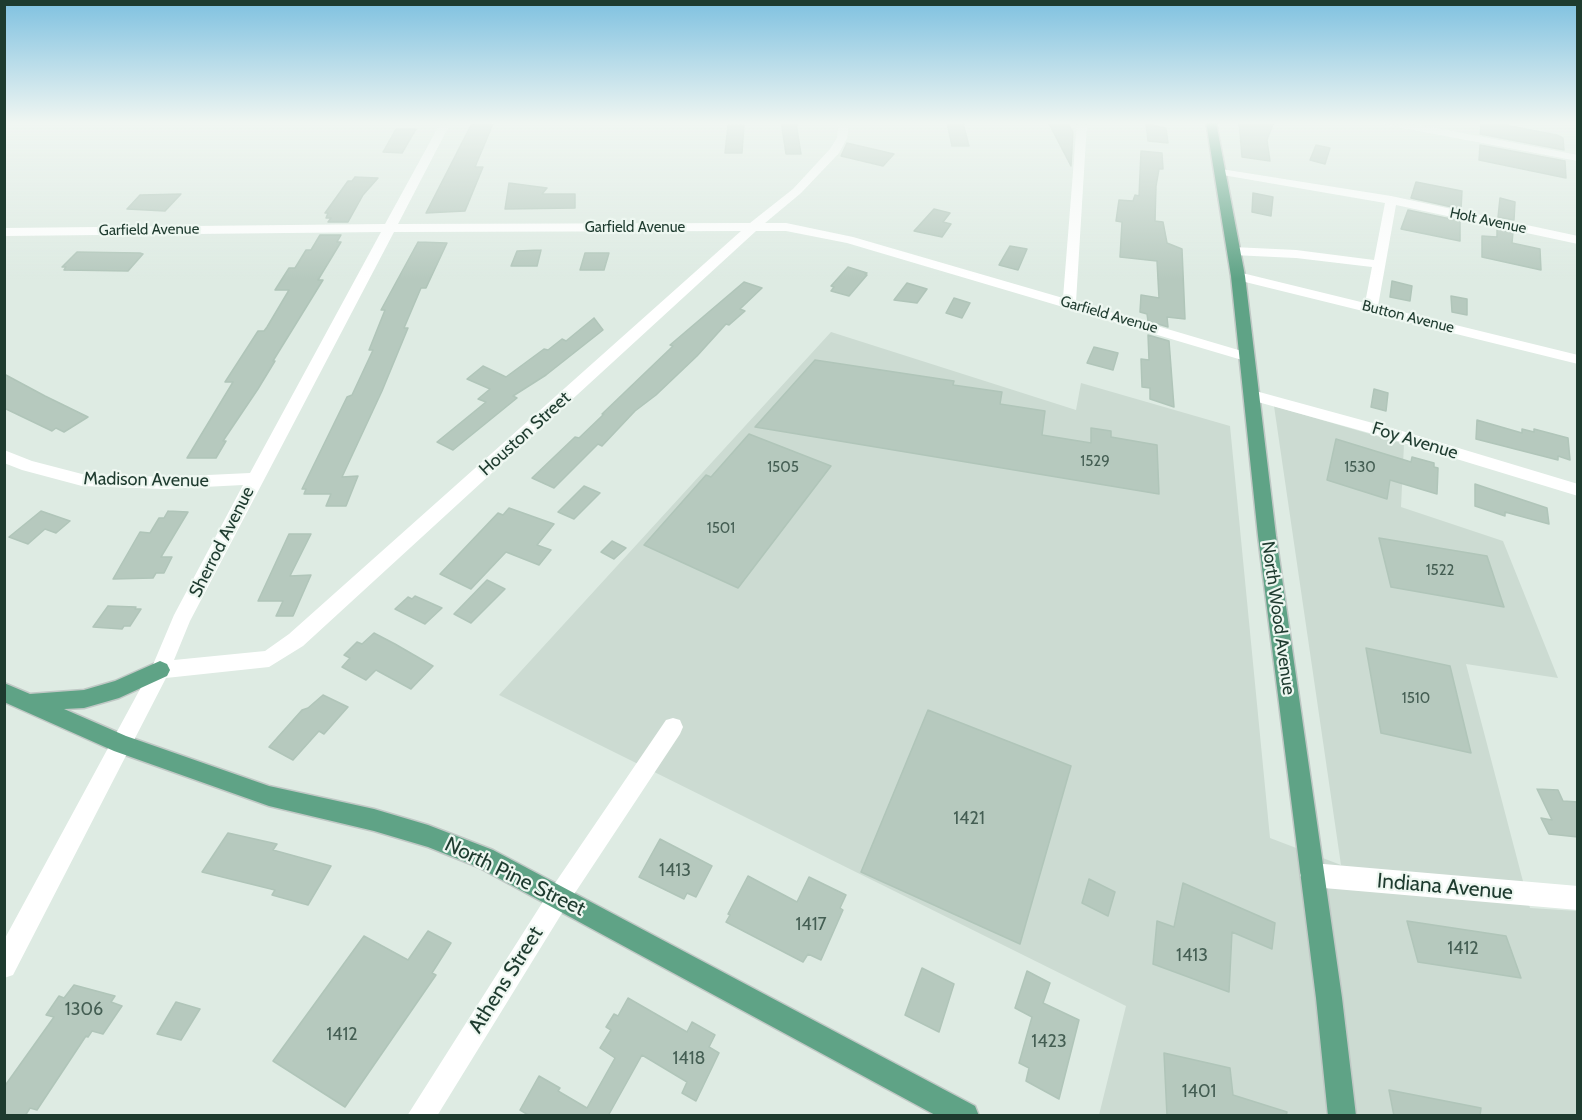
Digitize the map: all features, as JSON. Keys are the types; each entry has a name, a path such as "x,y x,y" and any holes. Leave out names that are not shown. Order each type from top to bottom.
{"main road":[{"name":"North Wood Avenue","path":"1221,174 1238,276 1269,546 1342,1116"},
{"path":"32,702 84,699 120,689 160,670"},
{"name":"North Pine Street","path":"4,692 32,702 121,744 269,796 374,820 428,836 485,858 964,1116"}],"street":[{"name":"Sherrod Avenue","path":"4,966 160,670 181,621 255,479 418,174"},
{"name":"Houston Street","path":"160,670 214,663 269,660 296,640 571,393 726,249 755,227 814,174"},
{"path":"1069,303 1078,174"},
{"name":"Holt Avenue","path":"1235,174 1391,200 1578,240"},
{"path":"1371,308 1391,200"},
{"name":"Garfield Avenue","path":"4,232 755,227 803,229 1069,303 1247,357"},
{"path":"1233,251 1296,254 1378,264"},
{"name":"Button Avenue","path":"1238,276 1578,360"},
{"name":"Foy Avenue","path":"1252,395 1396,435 1578,490"},
{"name":"Madison Avenue","path":"4,456 28,466 82,480 165,483 255,479"},
{"name":"Athens Street","path":"421,1116 559,897 673,727"},
{"name":"Indiana Avenue","path":"1312,874 1578,898"}],"shaded area":[{"path":"831,332 1076,410 1081,383 1230,426 1270,838 1341,865 1274,406 1404,444 1401,507 1503,541 1558,678 1466,664 1530,908 1577,911 1577,1115 1099,1115 1126,1006 499,695"}],"building":[{"path":"446,174 480,174 465,211 426,213"},
{"path":"1140,174 1158,174 1155,221 1163,222 1167,243 1182,249 1185,319 1167,317 1168,327 1148,321 1147,314 1140,312 1141,295 1159,298 1157,261 1120,257 1122,222 1116,221 1119,200 1133,201 1135,195 1139,196"},
{"path":"1548,174 1566,174 1566,178"},
{"path":"355,177 378,178 363,195 348,222 328,222 331,218 326,218 328,213 325,213 348,181 352,181"},
{"path":"1416,182 1462,191 1461,209 1411,198"},
{"path":"509,183 547,188 542,194 575,194 575,208 505,209"},
{"path":"1253,193 1273,197 1271,216 1252,212"},
{"path":"181,194 165,211 127,209 140,195"},
{"path":"1500,198 1515,202 1514,220 1498,217"},
{"path":"934,209 950,213 943,222 951,224 942,237 914,231"},
{"path":"1408,210 1460,221 1460,241 1401,229"},
{"path":"1497,229 1513,232 1512,243 1540,249 1541,270 1482,257 1482,236 1497,237"},
{"path":"320,235 341,235 337,242 341,242 318,280 323,280 273,361 275,361 223,441 226,441 216,458 187,458 233,382 225,382 258,331 264,331 267,327 289,290 275,290 289,268 295,268 306,250 311,250"},
{"path":"418,242 447,243 426,288 421,288 404,328 408,328 382,391 342,477 358,476 346,506 326,506 331,494 304,494 306,489 302,489 347,397 352,395 373,350 369,350 385,310 381,310"},
{"path":"1010,246 1027,249 1018,270 999,265"},
{"path":"541,250 537,266 511,266 517,251"},
{"path":"77,252 143,254 128,271 64,270 66,267 62,267"},
{"path":"585,253 609,253 604,270 580,270"},
{"path":"848,267 867,273 865,274 867,275 849,296 831,291 834,287 831,286"},
{"path":"1392,281 1412,286 1410,301 1390,297"},
{"path":"744,282 762,288 740,309 745,311 729,325 726,324 697,356 656,395 635,411 602,446 598,444 554,488 532,478 575,437 579,438 604,414 602,414 673,346 670,345"},
{"path":"907,283 927,289 917,303 894,300"},
{"path":"1451,296 1467,299 1467,315 1452,312"},
{"path":"954,298 970,303 962,318 946,313"},
{"path":"594,318 603,330 546,375 513,396 517,398 453,450 437,442 486,402 478,399 490,389 467,379 483,366 506,377 544,349 548,350 562,339 566,341"},
{"path":"1148,335 1169,341 1174,407 1150,399 1150,388 1142,387 1141,359 1149,360"},
{"path":"1094,347 1118,353 1113,370 1087,363"},
{"path":"815,360 954,381 953,385 1002,392 1000,404 1045,411 1042,435 1091,443 1091,428 1111,431 1111,437 1157,445 1159,494 755,427"},
{"path":"4,374 88,417 64,432 56,428 52,431 4,408"},
{"path":"1374,389 1388,393 1386,411 1371,407"},
{"path":"1477,420 1522,433 1522,429 1534,432 1534,429 1568,438 1570,460 1558,456 1558,460 1476,439"},
{"path":"749,434 831,466 738,588 644,545 706,475 711,477"},
{"path":"1336,439 1411,462 1412,457 1434,463 1434,467 1438,468 1437,494 1390,480 1387,499 1327,480"},
{"path":"1475,484 1547,508 1549,524 1505,512 1505,516 1475,506"},
{"path":"584,486 600,493 574,519 558,512"},
{"path":"509,508 554,524 537,545 551,550 539,565 506,552 471,589 440,574 498,513 503,515"},
{"path":"41,511 70,521 56,533 45,529 28,544 9,537"},
{"path":"168,511 188,512 161,557 172,557 164,573 156,573 153,578 113,579 140,532 150,533 159,518 164,518"},
{"path":"289,534 311,534 290,576 311,575 293,616 276,616 283,601 258,601"},
{"path":"1379,538 1487,556 1504,607 1391,587"},
{"path":"612,541 626,548 614,559 601,552"},
{"path":"487,580 505,589 471,623 454,614"},
{"path":"415,596 442,608 425,624 395,609 408,597 412,599"},
{"path":"108,606 141,609 130,626 124,626 122,629 93,627"},
{"path":"374,633 433,666 411,689 376,670 366,680 342,667 350,658 344,655 357,642 362,644"},
{"path":"1366,648 1450,666 1471,753 1381,733"},
{"path":"323,695 348,707 324,734 319,731 293,760 269,747 302,710 308,708"},
{"path":"928,710 1071,766 1020,944 861,872"},
{"path":"1537,789 1558,790 1563,801 1578,802 1578,837 1549,834 1541,818 1552,820"},
{"path":"228,833 277,844 273,850 331,866 308,905 272,895 275,890 202,872"},
{"path":"660,839 712,866 696,897 687,893 684,899 639,877"},
{"path":"748,876 797,902 809,877 846,895 840,908 843,910 821,960 808,954 803,962 726,922"},
{"path":"1089,879 1115,892 1108,916 1082,903"},
{"path":"1183,883 1275,923 1272,949 1232,932 1229,992 1153,964 1157,921 1174,927"},
{"path":"1407,921 1506,936 1521,978 1418,962"},
{"path":"428,931 451,943 432,973 436,975 345,1107 273,1061 364,936 408,960"},
{"path":"922,968 954,984 939,1032 905,1015"},
{"path":"1027,971 1050,983 1043,1003 1079,1020 1059,1099 1026,1081 1029,1068 1019,1063 1032,1017 1015,1008"},
{"path":"74,985 115,996 111,1002 122,1006 103,1034 92,1031 88,1037 86,1036 37,1110 30,1108 25,1116 4,1116 4,1087 54,1017 46,1015 59,996 64,998"},
{"path":"628,998 687,1032 692,1022 715,1035 709,1047 719,1053 696,1101 682,1093 687,1082 642,1055 608,1116 530,1116 520,1110 539,1076 560,1088 558,1091 587,1108 615,1058 600,1048 611,1030 606,1027 614,1014 618,1016"},
{"path":"176,1002 200,1009 181,1040 157,1034"},
{"path":"1164,1053 1230,1068 1233,1095 1287,1112 1286,1116 1167,1116"},
{"path":"1389,1090 1481,1108 1480,1116 1394,1116"}]}
